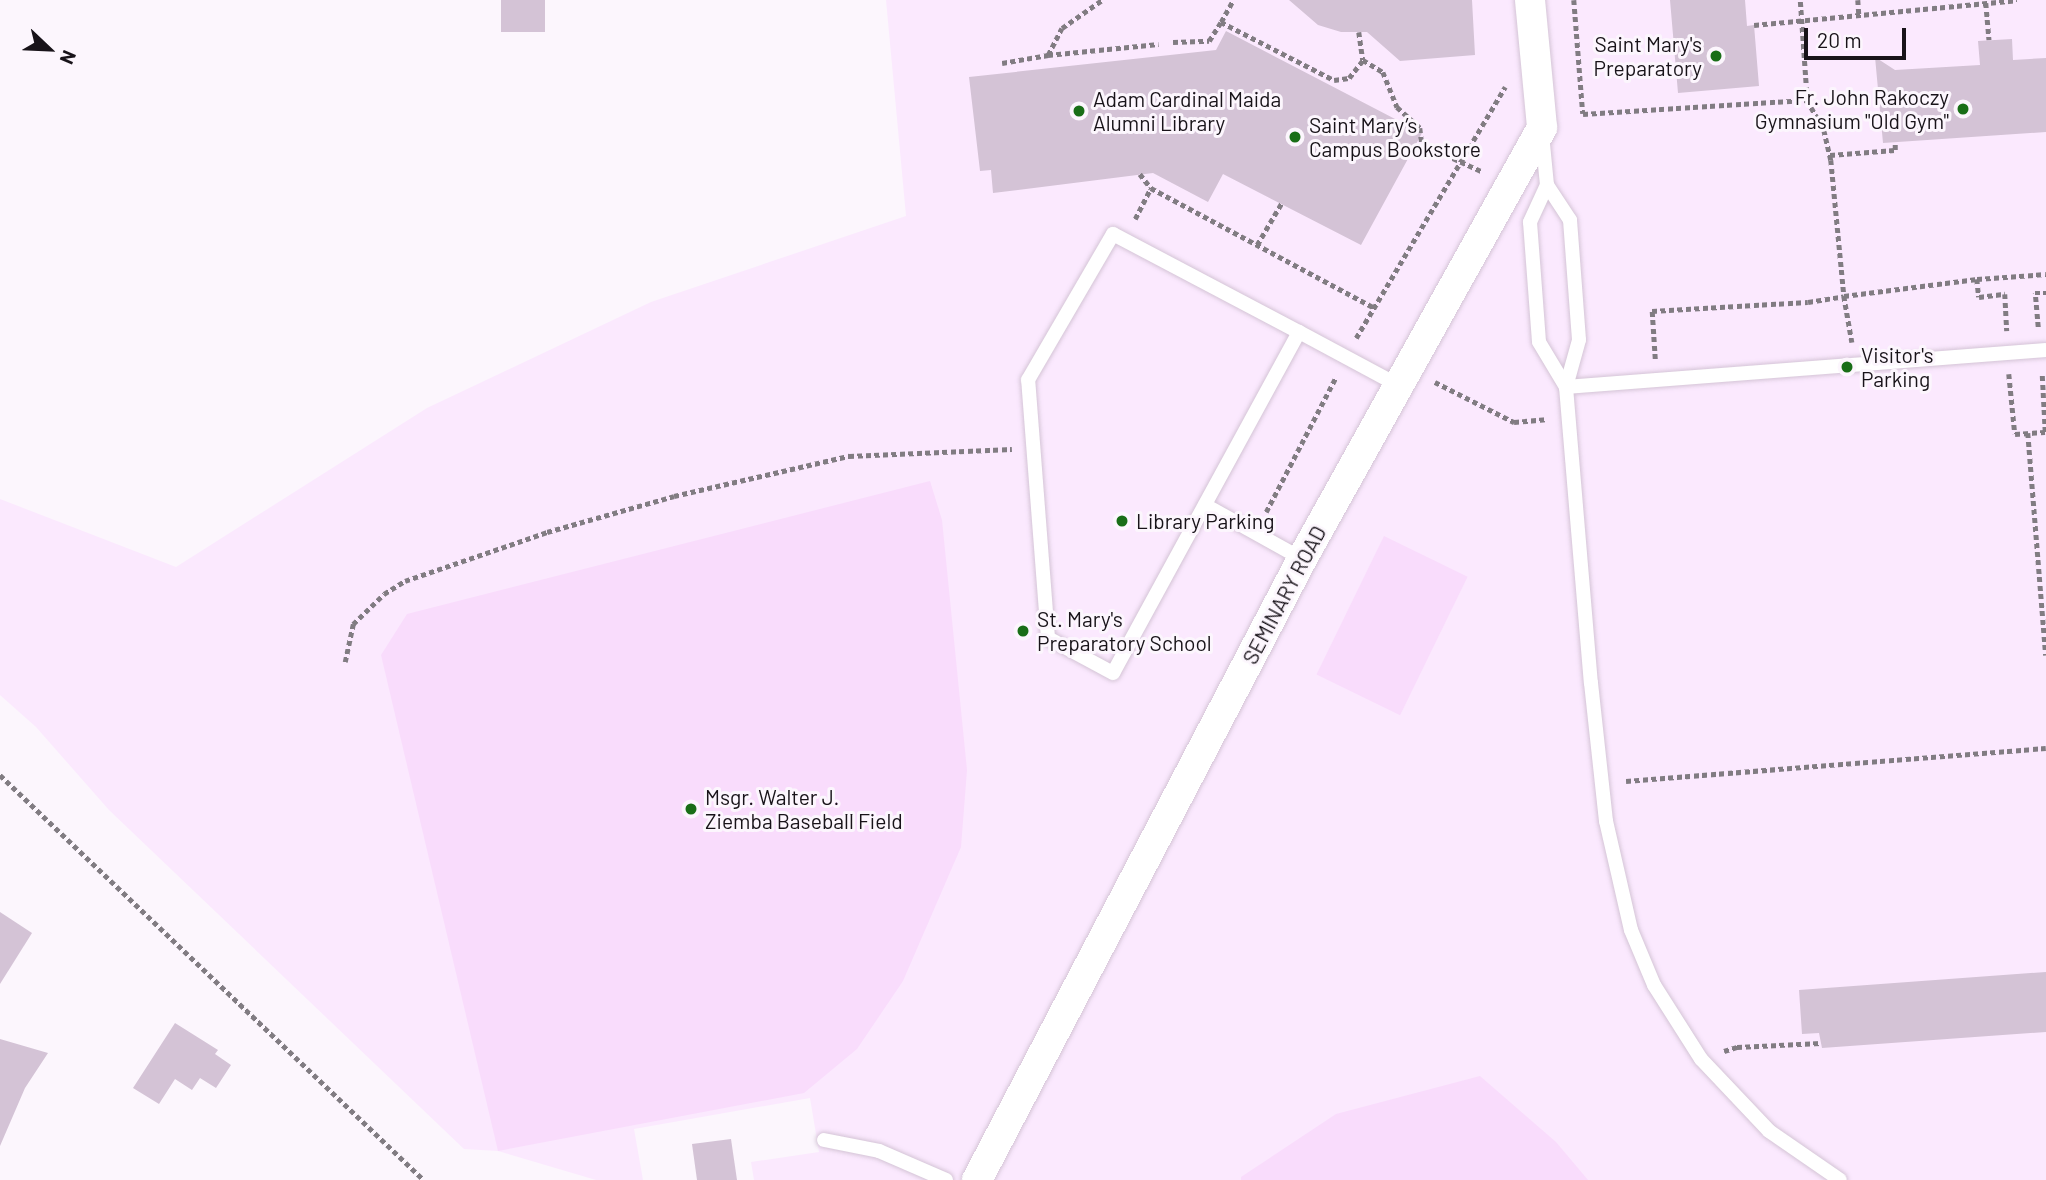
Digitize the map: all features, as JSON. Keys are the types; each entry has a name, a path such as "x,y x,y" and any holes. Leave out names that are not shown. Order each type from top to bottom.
{"street":[{"path":"1530,0 1542,127"},
{"name":"SEMINARY ROAD","path":"977,1180 1302,559 1542,127"}],"lane":[{"path":"1542,127 1547,184 1570,220 1579,341 1566,387 1568,417 1601,785 1613,861 1641,959 1671,1015 1701,1059 1769,1131 1840,1180"},
{"path":"1547,184 1530,222 1539,342 1566,387"},
{"path":"1299,332 1113,673 1048,638 1028,380 1113,234 1299,332 1348,359 1403,376"},
{"path":"1566,387 2046,351"},
{"path":"1205,505 1302,559"},
{"path":"824,1140 879,1151 946,1180"}],"path":[{"path":"1048,55 1062,28 1102,0"},
{"path":"1173,42 1209,41 1233,0"},
{"path":"1574,0 1583,114 1807,100"},
{"path":"1800,0 1807,100 1824,130 1830,155 1844,296 1850,316 1854,365"},
{"path":"1858,0 1859,14"},
{"path":"1754,25 2018,0"},
{"path":"1986,1 1989,40"},
{"path":"1221,22 1334,80 1349,78 1363,60 1359,32"},
{"path":"1002,63 1048,55 1158,44"},
{"path":"1363,60 1383,72 1397,107 1420,128 1422,144 1509,186"},
{"path":"1255,533 1375,308 1510,79"},
{"path":"1830,155 1895,150 1895,143"},
{"path":"1140,174 1151,188 1375,308"},
{"path":"1124,240 1151,188"},
{"path":"1257,245 1280,204"},
{"path":"1657,380 1651,311 1808,302 1978,279 2046,274"},
{"path":"1403,376 1514,422 1568,417"},
{"path":"2028,433 2046,655"},
{"path":"345,662 353,624 384,594 405,581 547,532 674,496 849,456 1034,449"},
{"path":"1601,785 2046,748"},
{"path":"0,775 424,1180"},
{"path":"1701,1059 1737,1046 1821,1043"}],"shaded area":[{"name":"St. Mary's Preparatory School","path":"886,0 2046,0 2046,1180 754,1180 751,1162 819,1152 810,1098 634,1129 643,1180 596,1180 498,1151 464,1149 109,810 36,727 0,695 0,499 176,567 427,408 651,302 906,216"},
{"name":"Msgr. Walter J. Ziemba Baseball Field","path":"930,481 942,520 967,770 961,847 903,981 857,1049 804,1093 498,1151 381,655 407,614"},
{"path":"1384,536 1468,577 1400,715 1316,674"},
{"path":"1480,1076 1556,1142 1588,1180 1241,1180 1241,1177 1336,1114"}],"building":[{"path":"501,0 545,0 545,32 501,32"},
{"path":"1289,0 1472,0 1475,55 1400,61 1367,32 1341,32 1318,25"},
{"name":"Saint Mary's Preparatory","path":"1670,0 1745,0 1747,26 1754,25 1759,86 1678,93"},
{"path":"1226,31 1422,133 1361,245 1223,174 1208,202 1153,173 993,193 991,170 980,171 969,77 1216,50"},
{"name":"Fr. John Rakoczy Gymnasium \"Old Gym\"","path":"2012,39 2013,60 2046,58 2046,132 1883,143 1875,57 1895,70 1980,65 1978,41"},
{"path":"0,912 32,933 0,984"},
{"path":"2046,972 2046,1032 1822,1048 1819,1033 1802,1034 1799,990"},
{"path":"175,1023 218,1050 215,1054 231,1065 216,1088 200,1078 192,1090 175,1079 159,1104 133,1088"},
{"path":"0,1039 48,1053 25,1088 0,1146"},
{"path":"731,1139 737,1180 697,1180 692,1144"}],"place":[{"name":"Saint Mary's Preparatory","path":"1716,56"},
{"name":"Fr. John Rakoczy Gymnasium \"Old Gym\"","path":"1963,109"},
{"name":"Adam Cardinal Maida Alumni Library","path":"1079,111"},
{"name":"Saint Mary’s Campus Bookstore","path":"1295,137"},
{"name":"Visitor's Parking","path":"1847,367"},
{"name":"Library Parking","path":"1122,521"},
{"name":"St. Mary's Preparatory School","path":"1023,631"},
{"name":"Msgr. Walter J. Ziemba Baseball Field","path":"691,809"}]}
